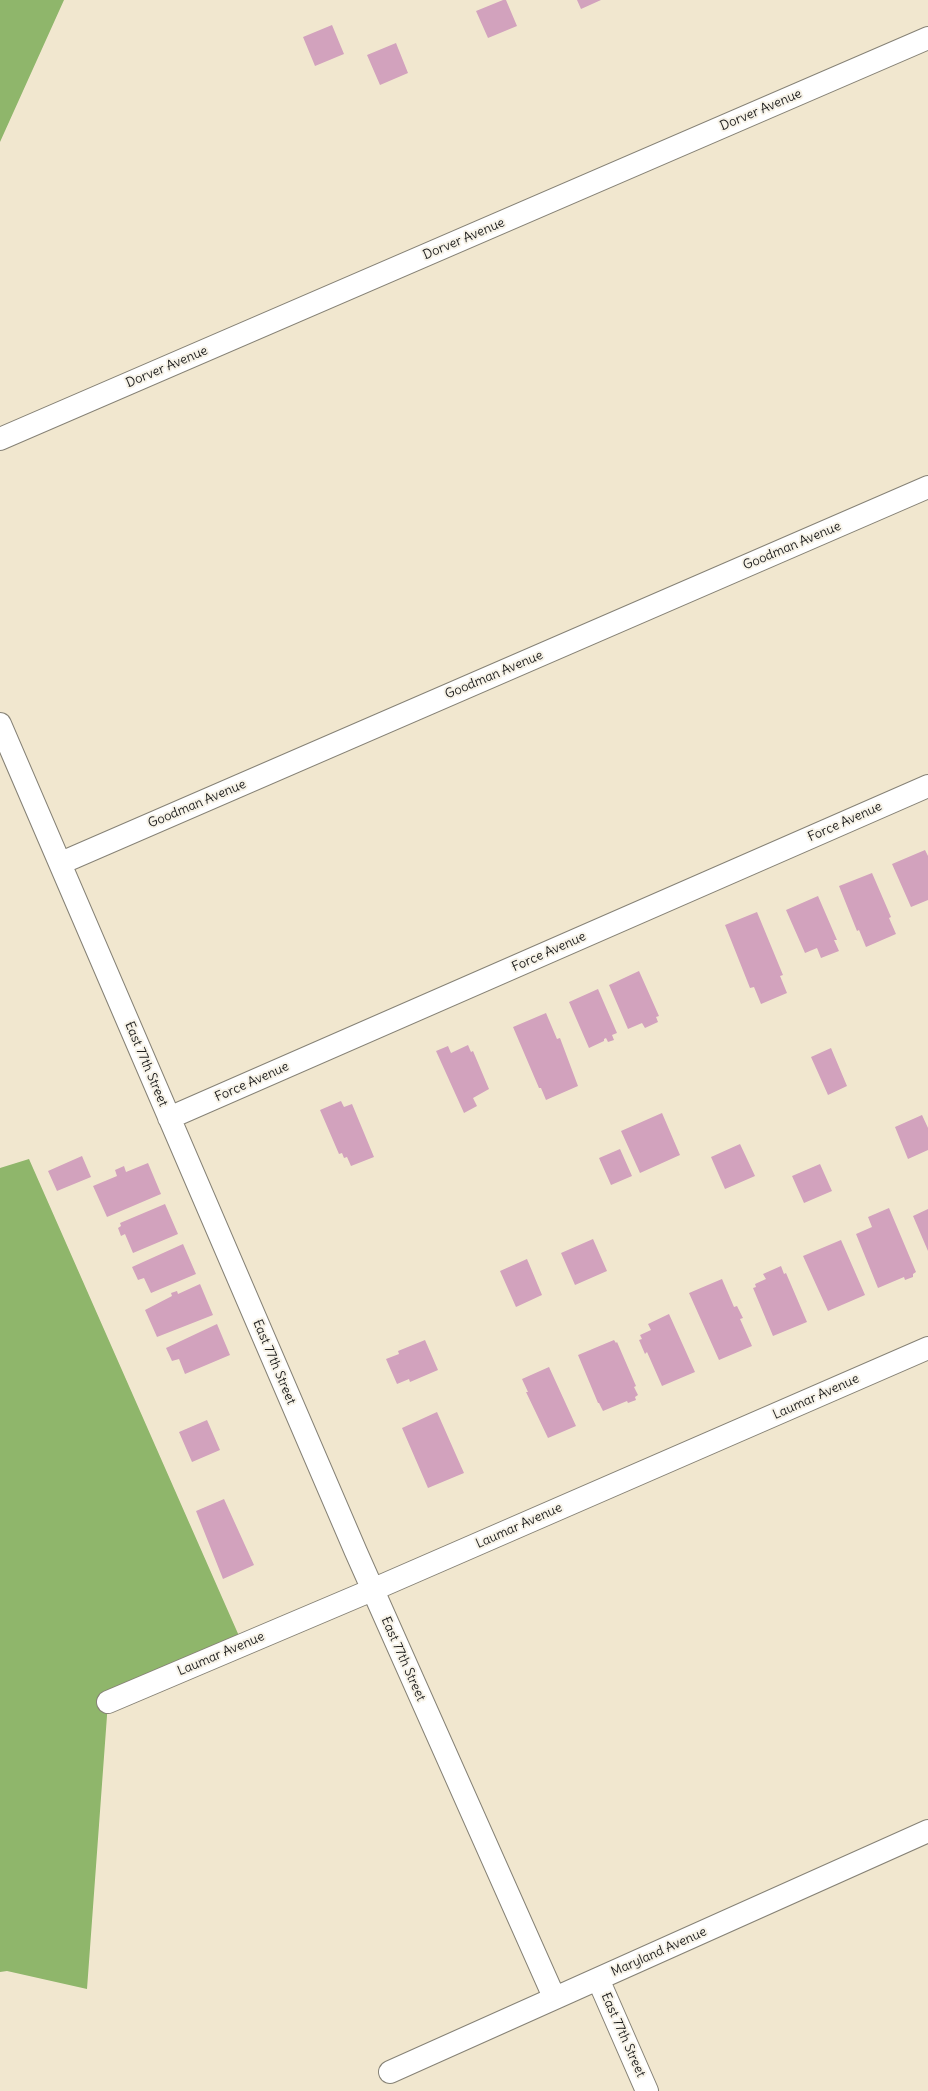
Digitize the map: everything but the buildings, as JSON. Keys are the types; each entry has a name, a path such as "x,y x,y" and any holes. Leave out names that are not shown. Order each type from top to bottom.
{"street":[{"name":"Dorver Avenue","path":"0,439 928,38"},
{"name":"Goodman Avenue","path":"61,863 928,487"},
{"name":"East 77th Street","path":"0,724 372,1590 554,1997"},
{"name":"Force Avenue","path":"169,1118 928,786"},
{"name":"Laumar Avenue","path":"108,1702 372,1590 928,1348"},
{"name":"Maryland Avenue","path":"390,2072 554,1997 598,1979 928,1831"},
{"name":"East 77th Street","path":"598,1979 647,2091"}],"green space":[{"path":"0,0 64,0 0,142"},
{"path":"29,1159 243,1645 108,1702 87,1989 7,1971 0,1972 0,1168"}]}
